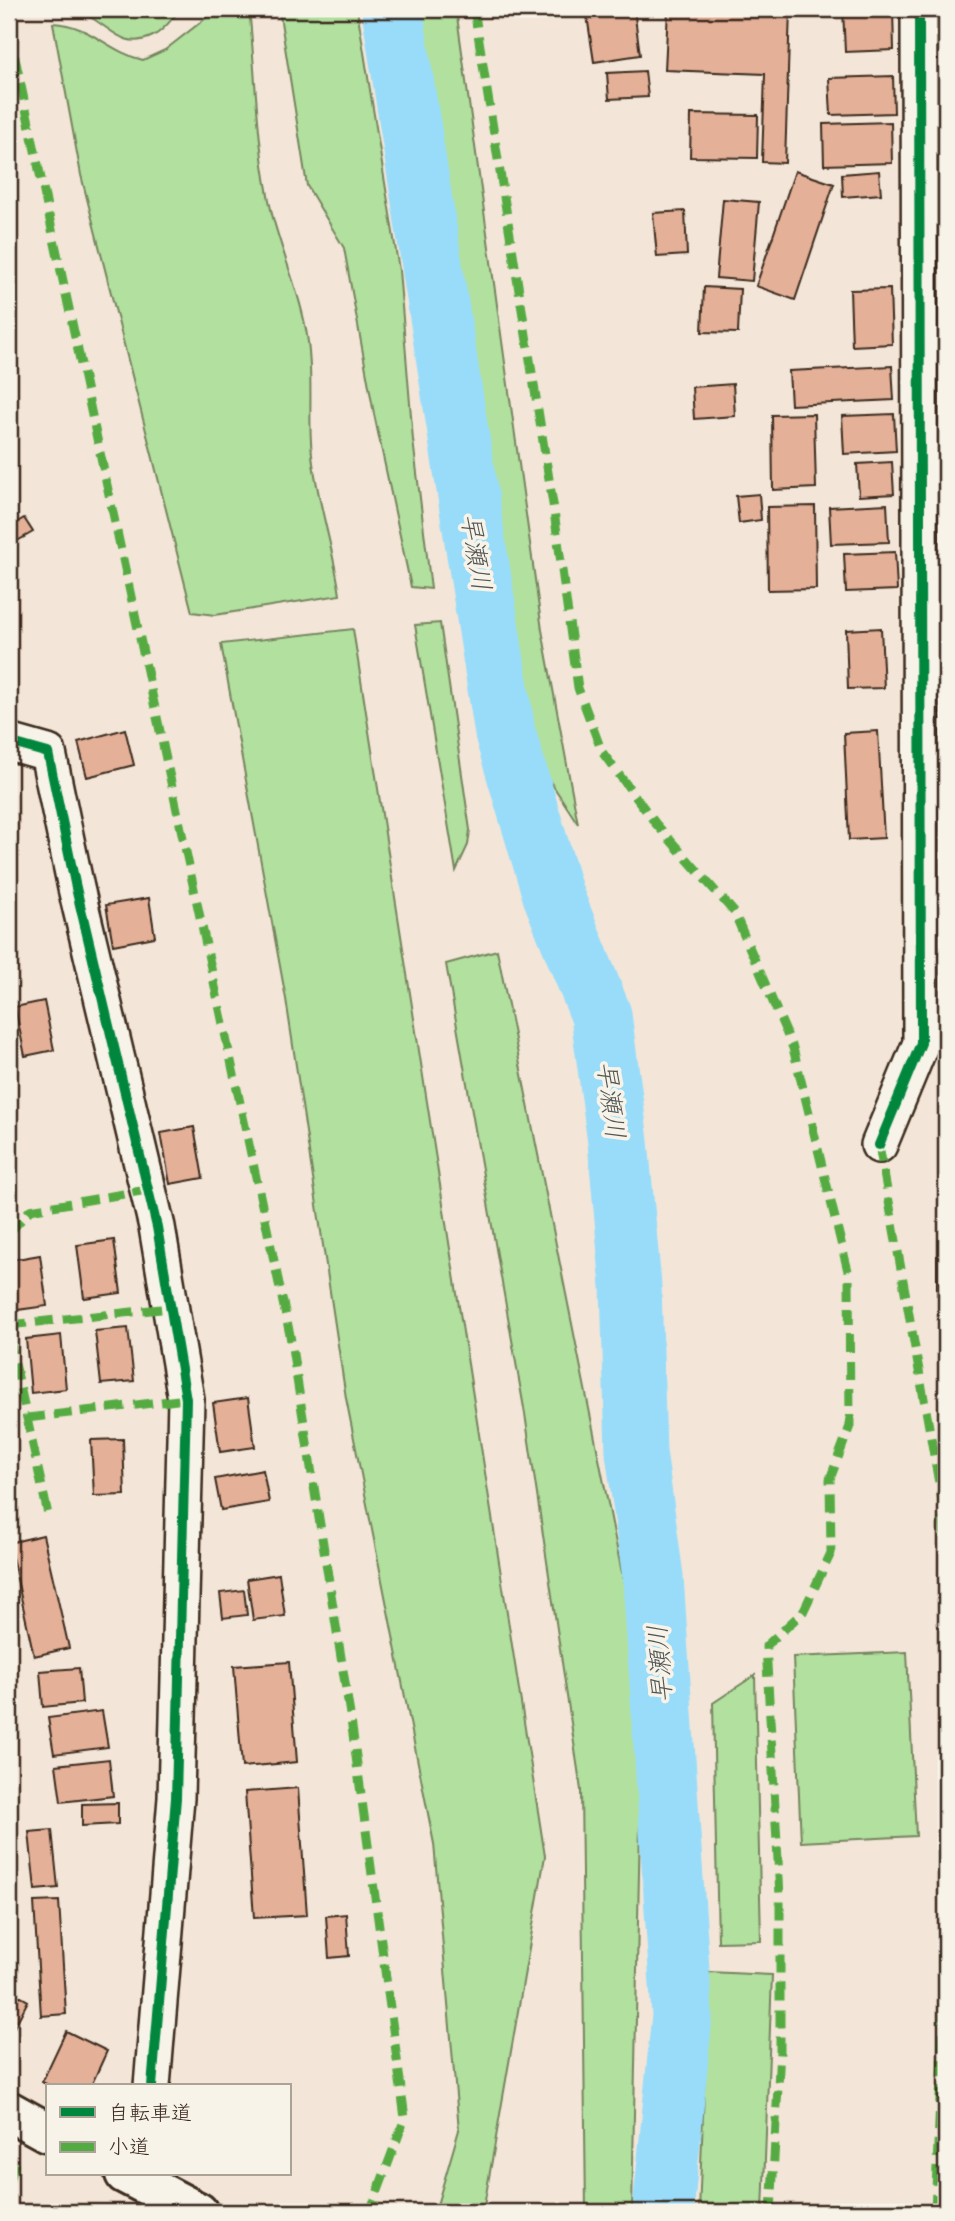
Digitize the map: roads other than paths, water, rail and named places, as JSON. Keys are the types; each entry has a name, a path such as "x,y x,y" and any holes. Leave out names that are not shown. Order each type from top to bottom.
{"street":[{"path":"879,1145 921,1043 934,855 933,49 919,9"},
{"path":"9,742 48,754 76,888 157,1227 186,1399 176,1798 152,2084"},
{"path":"9,2111 46,2131"},
{"path":"132,2176 198,2212"}],"waterway":[{"name":"早瀬川","path":"392,9 505,733 553,895 601,1015 618,1142 631,1286 636,1452 653,1577 682,2015 663,2212"}]}
